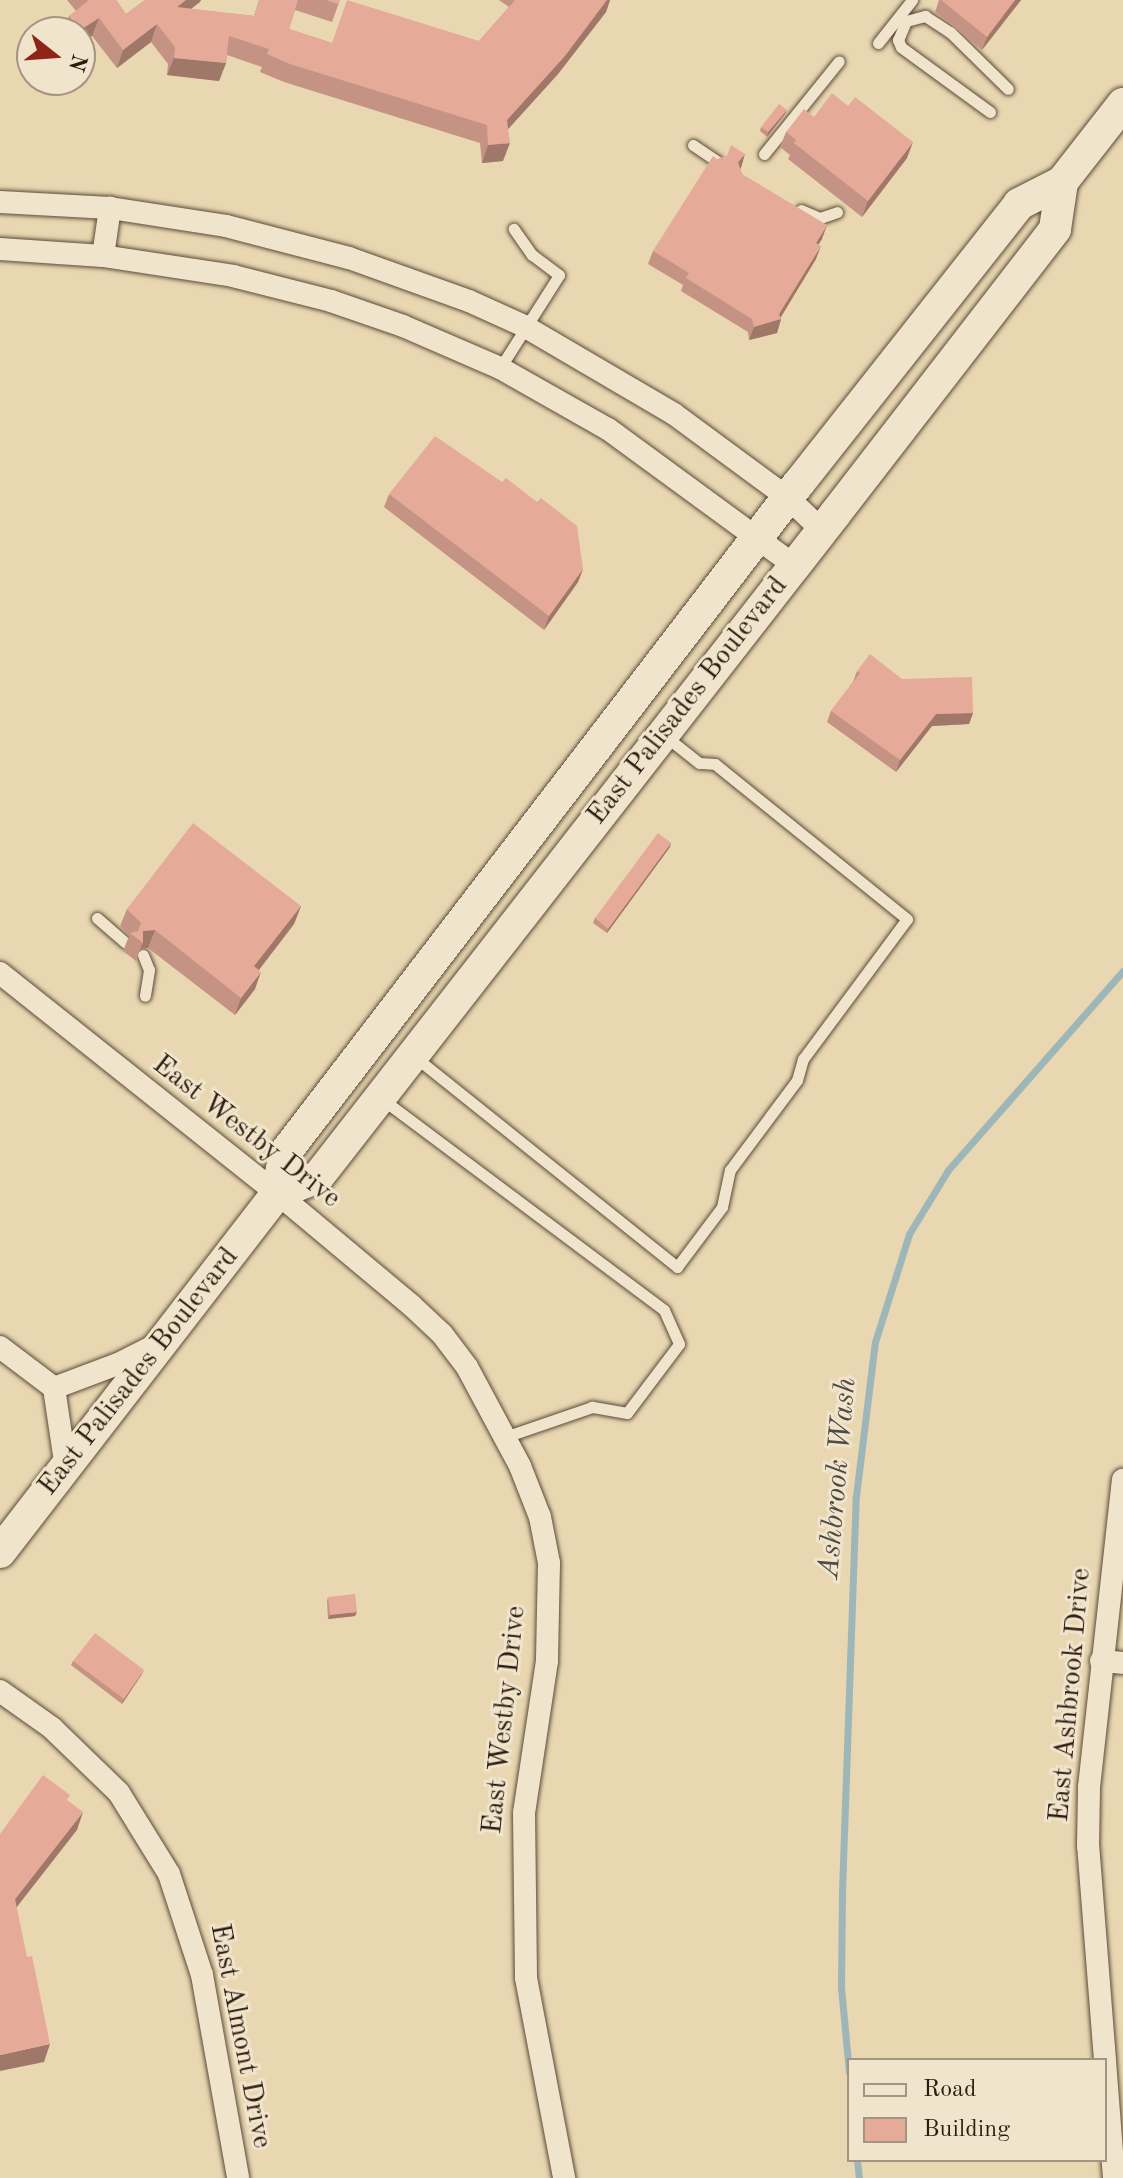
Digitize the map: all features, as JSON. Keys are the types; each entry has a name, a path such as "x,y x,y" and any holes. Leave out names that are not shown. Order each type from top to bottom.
{"street":[{"name":"East Palisades Boulevard","path":"0,1552 277,1193 285,1153 760,539 788,498 1019,204 1062,182 1123,104"},
{"name":"East Palisades Boulevard","path":"277,1193 318,1177 822,530 1055,229 1062,182"},
{"path":"0,202 110,208 185,218 306,245 414,280 524,326 674,414 788,498 822,530"},
{"path":"103,256 110,208"},
{"path":"0,249 103,256 233,276 331,301 403,326 500,368 608,429 794,565"},
{"name":"East Westby Drive","path":"0,973 277,1193 442,1334 467,1367 505,1437 540,1517 549,1563 547,1661 527,1781 522,1857 526,1978 564,2178"},
{"path":"54,1388 118,1364 163,1341"},
{"path":"0,1347 54,1388 66,1468"},
{"name":"East Ashbrook Drive","path":"1105,2058 1088,1846 1089,1787 1112,1662 1123,1480"},
{"name":"East Almont Drive","path":"0,1691 52,1728 119,1793 169,1874 202,1975 238,2178"},
{"name":"East Ashbrook Drive","path":"1107,2086 1114,2178"}],"lane":[{"path":"878,43 912,0"},
{"path":"990,112 901,47 898,40 906,21 925,16 1008,89"},
{"path":"764,154 839,61"},
{"path":"693,145 718,162"},
{"path":"789,204 812,217 825,218 837,212"},
{"path":"500,368 559,275 532,255 514,229"},
{"path":"412,1055 677,1267 722,1207 730,1170 797,1080 803,1059 907,919 715,764 699,763 661,733"},
{"path":"97,918 126,943"},
{"path":"143,955 149,970 145,996"},
{"path":"380,1097 664,1310 679,1344 627,1413 592,1407 505,1437"}],"building":[{"path":"116,0 126,14 145,0 186,0 177,7 254,16 259,0 298,0 289,29 332,43 347,0 479,41 515,0 607,0 565,56 507,120 510,143 488,145 487,125 290,64 267,54 269,49 229,36 226,63 174,58 175,47 157,24 123,50 99,18 96,20 96,16 69,16 88,1"},
{"path":"941,0 1015,0 987,37"},
{"path":"832,93 848,106 855,97 913,142 868,201 794,143 796,140 786,132 804,109 814,117"},
{"path":"779,104 787,110 768,132 761,127"},
{"path":"731,145 745,154 738,162 742,174 827,225 816,243 821,246 779,314 781,319 754,327 752,319 686,278 689,273 653,251 713,156 717,159 727,156"},
{"path":"435,436 502,482 506,478 537,502 541,498 577,526 583,569 549,616 389,494"},
{"path":"870,654 902,679 972,677 973,713 936,714 900,760 831,711 860,673 857,671"},
{"path":"193,823 301,906 254,966 261,972 241,998 155,930 143,931 143,943 130,933 138,931 141,923 127,909"},
{"path":"658,833 671,843 608,929 595,918"},
{"path":"355,1594 357,1612 330,1615 328,1597"},
{"path":"95,1633 144,1670 124,1699 73,1661"},
{"path":"43,1775 70,1795 67,1800 83,1812 15,1899 27,1957 32,1956 50,2044 0,2055 0,1834"}],"waterway":[{"name":"Ashbrook Wash","path":"848,2058 841,1987 842,1891 856,1496 875,1342 909,1234 948,1170 1123,971"},
{"name":"Ashbrook Wash","path":"857,2162 859,2178"}]}
